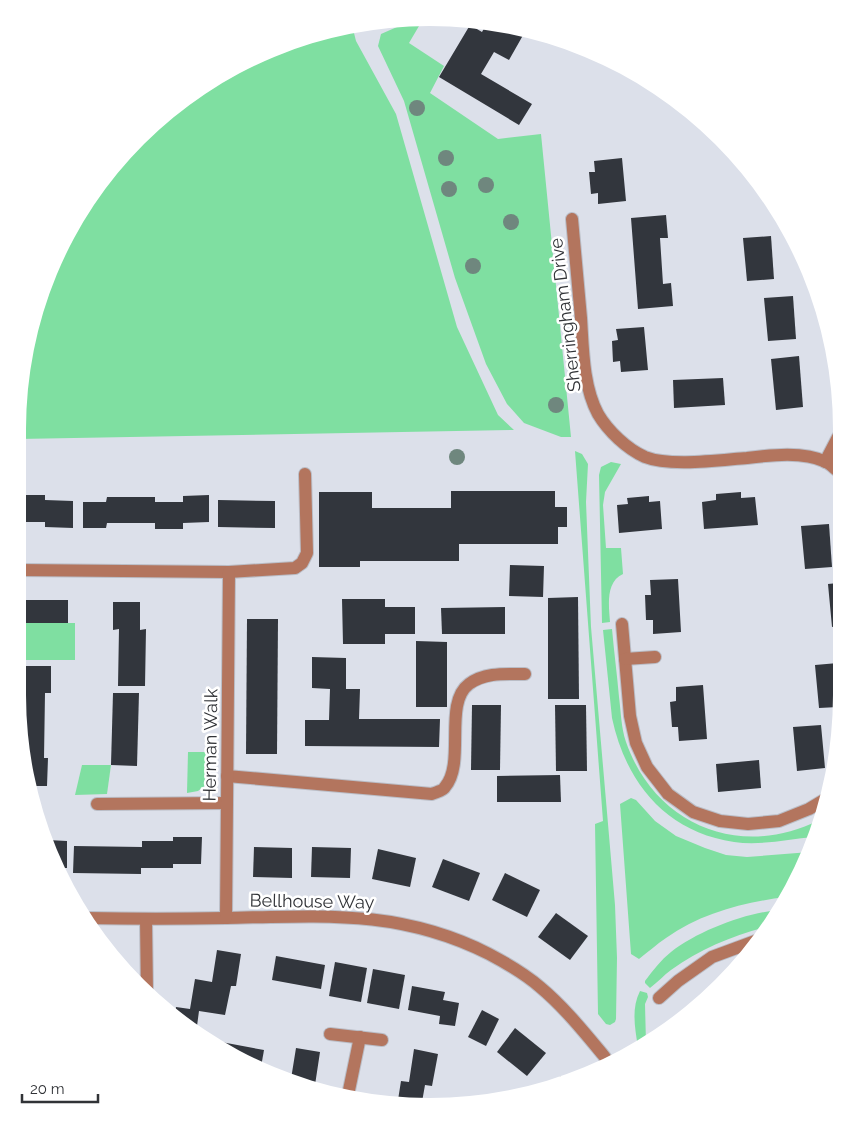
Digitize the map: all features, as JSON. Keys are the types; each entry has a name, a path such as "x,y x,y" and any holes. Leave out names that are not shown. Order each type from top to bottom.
{"street":[{"name":"Sherringham Drive","path":"572,219 584,360 589,390 598,414 625,444 646,457 667,462 718,460 782,454 807,457 825,462 833,468"},
{"path":"825,462 833,447"},
{"path":"26,570 229,572 295,568 302,563 307,553 305,474"},
{"name":"Herman Walk","path":"226,918 229,572"},
{"path":"622,624 630,716 636,744 647,767 668,794 693,812 720,821 748,824 779,821 817,804"},
{"path":"625,659 654,657"},
{"path":"227,776 432,794 445,788 454,771 457,703 462,692 469,684 484,677 497,674 525,674"},
{"path":"97,804 227,803"},
{"name":"Bellhouse Way","path":"93,918 320,916 374,919 419,927 465,942 506,963 540,986 570,1016 605,1057"},
{"path":"146,919 147,983"},
{"path":"659,998 678,981 712,957 745,945"},
{"path":"330,1034 382,1040"},
{"path":"349,1090 360,1037"}],"green space":[{"path":"419,26 409,43 444,66 430,93 498,139 541,134 571,437 561,437 524,423 507,404 486,364 455,278 404,101 378,46 381,34 395,28"},
{"path":"354,34 356,41 396,114 457,327 498,415 514,430 26,439 27,403 34,351 40,325 57,275 80,228 94,205 126,164 164,126 205,94 228,80 275,57 325,40"},
{"path":"575,451 582,454 588,464 586,502 591,627 615,905 617,958 616,1019 610,1025 606,1024 598,1014 595,824 603,821"},
{"path":"611,462 621,464 605,492 603,505 606,548 621,548 623,574 613,583 609,595 610,622 602,623 599,475 601,467"},
{"path":"26,623 75,623 75,660 26,660"},
{"path":"612,629 624,736 639,771 657,795 679,814 704,827 731,835 760,836 789,832 811,823 806,838 764,843 734,842 688,828 669,816 653,801 627,763 618,742 612,718 603,630"},
{"path":"188,752 207,752 207,784 198,791 187,793"},
{"path":"82,765 111,765 107,794 75,795"},
{"path":"631,798 636,800 655,821 676,836 726,855 747,857 800,853 778,898 755,902 709,915 680,929 639,959 631,954 620,804"},
{"path":"770,911 757,930 731,938 706,949 671,970 650,988 645,983 660,962 682,944 722,924"},
{"path":"640,991 647,993 648,997 645,1004 646,1035 637,1040 635,1026 637,998"}],"building":[{"path":"468,28 482,32 483,30 522,37 509,60 494,52 481,74 532,104 519,125 439,77"},
{"path":"622,158 626,201 598,204 598,193 591,194 589,172 595,172 594,161"},
{"path":"666,215 668,238 660,238 663,284 671,283 673,306 638,309 631,218"},
{"path":"771,236 774,279 747,281 743,238"},
{"path":"793,296 796,339 768,341 764,298"},
{"path":"644,327 648,370 621,372 620,361 613,362 612,341 618,340 616,329"},
{"path":"799,356 803,407 776,410 771,359"},
{"path":"723,378 725,405 674,408 673,380"},
{"path":"451,491 555,491 555,507 567,507 567,527 558,527 558,544 459,544 459,561 360,561 360,567 319,567 319,492 372,492 372,508 451,508"},
{"path":"741,492 741,498 755,497 758,525 704,529 702,502 716,500 716,494"},
{"path":"26,495 45,495 45,500 73,501 73,528 45,527 45,522 26,522"},
{"path":"209,495 209,522 183,523 183,529 155,529 155,523 107,523 106,528 83,528 83,502 106,502 107,497 155,497 155,502 183,502 183,496"},
{"path":"649,496 649,502 660,501 662,529 619,533 617,505 628,504 627,498"},
{"path":"218,500 275,501 275,528 218,527"},
{"path":"829,524 832,567 805,569 801,526"},
{"path":"510,565 544,566 543,597 509,596"},
{"path":"678,579 681,632 653,634 653,620 646,620 645,595 651,595 650,580"},
{"path":"828,584 833,584 832,627"},
{"path":"578,597 579,699 548,699 548,598"},
{"path":"342,599 385,599 385,607 415,607 415,634 385,634 385,644 343,644"},
{"path":"26,600 68,600 68,623 26,623"},
{"path":"113,602 140,602 140,630 146,629 145,686 118,686 119,629 113,630"},
{"path":"505,607 505,634 442,634 441,608"},
{"path":"247,619 278,619 277,754 246,754"},
{"path":"416,641 447,642 447,707 416,707"},
{"path":"312,657 346,658 346,689 360,689 359,719 440,719 439,747 305,746 305,720 329,720 330,689 312,688"},
{"path":"833,663 833,707 819,708 815,665"},
{"path":"26,666 51,666 51,693 45,693 44,758 48,758 47,786 37,786 34,773 27,721"},
{"path":"703,685 707,739 679,741 678,727 672,727 670,702 676,701 676,687"},
{"path":"113,693 139,693 137,766 111,765"},
{"path":"472,705 501,705 500,770 471,770"},
{"path":"555,705 586,705 587,771 556,771"},
{"path":"821,725 825,768 797,771 793,727"},
{"path":"759,760 761,788 718,792 716,764"},
{"path":"560,775 561,802 497,802 497,776"},
{"path":"173,837 202,837 201,864 173,864 173,868 141,868 141,874 73,873 74,846 142,847 142,841 173,841"},
{"path":"54,840 67,841 66,868"},
{"path":"254,847 292,848 292,878 253,877"},
{"path":"312,847 351,848 350,878 311,877"},
{"path":"378,849 416,858 410,887 372,879"},
{"path":"443,859 480,873 469,901 432,887"},
{"path":"505,873 540,890 527,917 492,900"},
{"path":"556,913 588,936 570,960 538,937"},
{"path":"217,950 241,954 236,986 231,986 225,1015 199,1011 197,1024 176,1007 190,1009 195,979 212,982"},
{"path":"276,956 325,965 321,989 272,980"},
{"path":"335,962 367,968 361,1002 329,996"},
{"path":"373,969 405,975 399,1009 367,1003"},
{"path":"412,986 445,992 443,1000 459,1003 455,1026 439,1024 440,1016 408,1010"},
{"path":"482,1010 499,1019 486,1046 468,1037"},
{"path":"515,1028 546,1053 527,1076 497,1052"},
{"path":"226,1043 264,1050 262,1061"},
{"path":"296,1048 320,1052 316,1081 292,1073"},
{"path":"414,1049 438,1054 432,1086 425,1085 423,1098 399,1096 401,1081 409,1082"}]}
